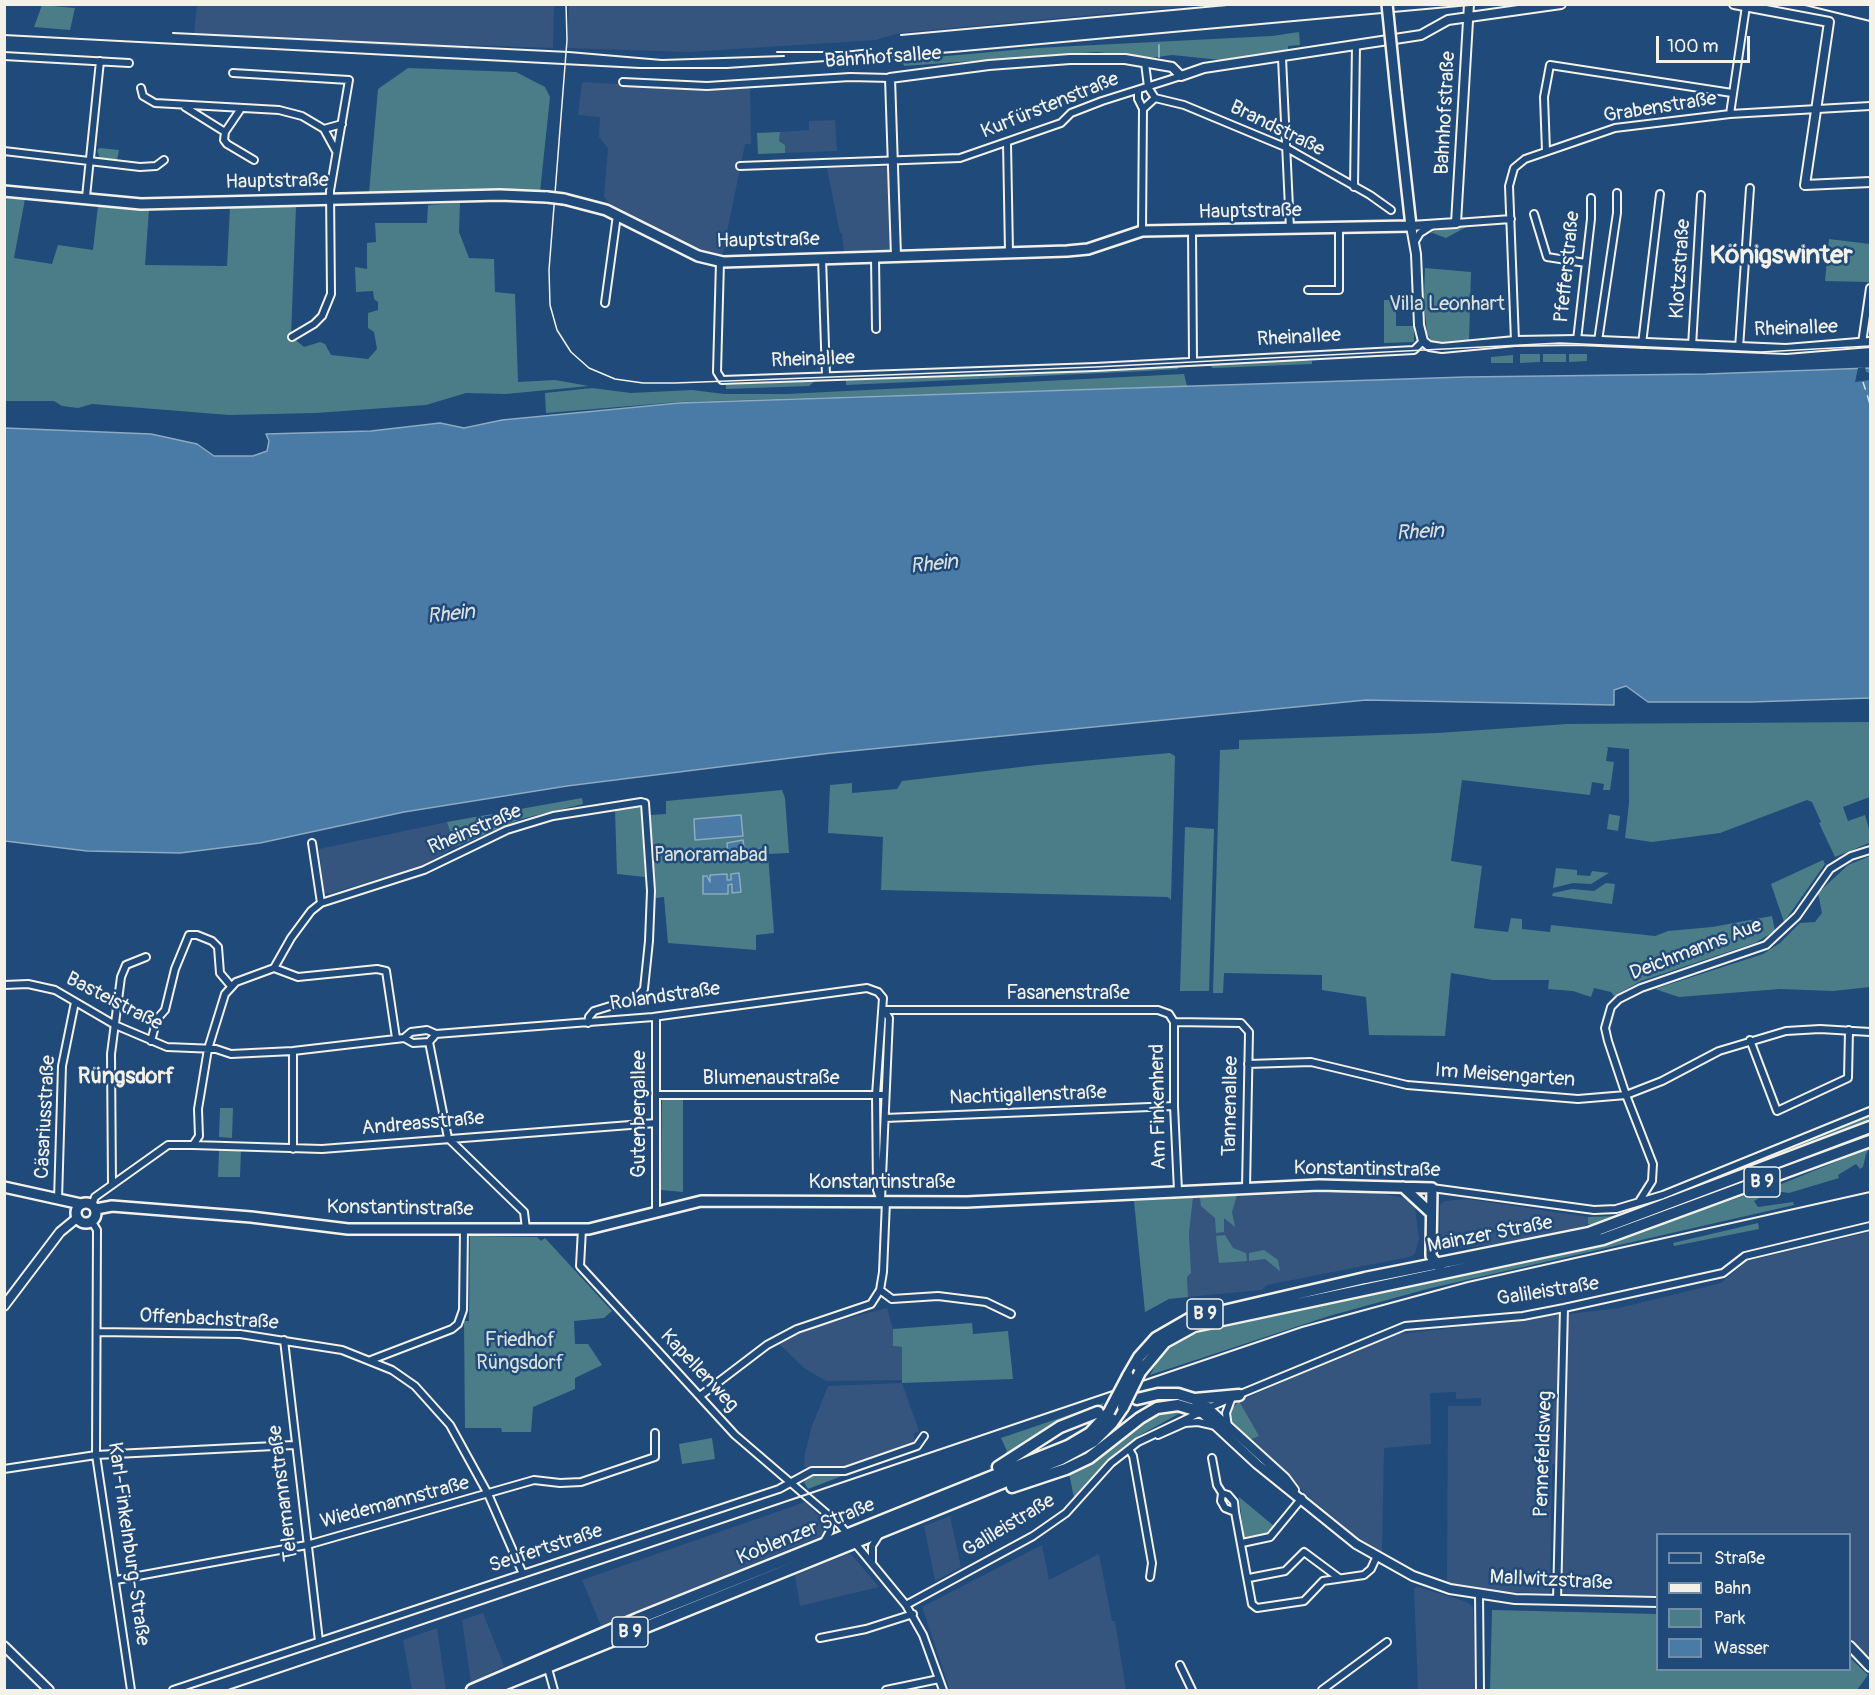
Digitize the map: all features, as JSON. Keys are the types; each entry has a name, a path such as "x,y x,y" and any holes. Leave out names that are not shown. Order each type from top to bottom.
{"main road":[{"path":"1387,4 1411,226"},
{"name":"Hauptstraße","path":"4,191 141,204 500,195 547,197 564,199 617,214 698,256 720,262 1088,249 1142,231 1411,226"},
{"path":"1395,227 1407,204"},
{"name":"Mainzer Straße","path":"1128,1376 1139,1357 1156,1338 1189,1319 1431,1261 1589,1233 1870,1127"},
{"name":"Mainzer Straße","path":"1140,1372 1165,1342 1194,1326 1603,1239 1870,1141"},
{"name":"Konstantinstraße","path":"94,1213 124,1209 242,1216 348,1229 582,1229 603,1227 656,1211 701,1201 994,1201 1319,1185 1432,1188"},
{"path":"4,1187 58,1200 78,1211 94,1213"},
{"path":"1403,1187 1430,1212"},
{"path":"1415,1279 1431,1261 1432,1188"},
{"path":"78,1211 83,1223 94,1213"},
{"path":"1431,1261 1450,1273"},
{"name":"Koblenzer Straße","path":"472,1690 549,1655 822,1544 881,1533 1080,1450 1105,1432 1123,1407 1140,1372"},
{"name":"Koblenzer Straße","path":"490,1690 852,1538 917,1507 1068,1446 1090,1433 1109,1412 1128,1376"},
{"path":"1137,1398 1165,1393 1194,1398 1236,1396"},
{"path":"1194,1398 1205,1410"},
{"path":"954,1503 971,1501 1076,1465 1098,1453 1140,1418 1156,1408 1178,1405 1205,1410"},
{"path":"917,1507 951,1487 1003,1465 1060,1427 1098,1412"}],"street":[{"name":"Bahnhofstraße","path":"1456,223 1469,4"},
{"path":"1181,76 1204,68 1282,58 1427,33 1444,21 1469,15 1561,4"},
{"path":"1734,4 1829,22 1805,185 1870,182"},
{"path":"1730,114 1746,6"},
{"path":"1354,187 1356,45"},
{"path":"4,56 129,63"},
{"path":"1282,58 1290,229"},
{"name":"Bahnhofsallee","path":"623,82 707,86 850,77 890,78 989,65 1070,59 1125,59 1172,67 1181,76"},
{"path":"86,197 100,61"},
{"path":"1143,109 1155,98 1148,87 1145,63"},
{"path":"1546,151 1544,97 1551,65 1732,93"},
{"path":"233,73 349,81 330,199 331,294 322,316 314,324 292,337"},
{"name":"Kurfürstenstraße","path":"740,166 960,158 1061,123 1071,113 1181,76"},
{"path":"890,78 896,256"},
{"path":"141,88 143,96 155,103 240,110 287,111 308,118 324,129 336,152"},
{"path":"1138,90 1138,99 1143,109 1142,231"},
{"name":"Brandstraße","path":"1155,98 1184,105 1285,147 1391,210"},
{"path":"183,106 225,132"},
{"name":"Grabenstraße","path":"1511,219 1509,186 1514,168 1525,159 1615,128 1730,114 1870,106"},
{"path":"240,110 225,132 224,140 254,160"},
{"path":"324,129 342,124"},
{"path":"1007,142 1010,252"},
{"path":"4,151 140,166 156,166 164,160"},
{"path":"1739,348 1750,188"},
{"path":"1598,341 1617,213 1617,193"},
{"path":"1642,344 1660,194"},
{"name":"Klotzstraße","path":"1692,346 1701,195"},
{"name":"Pfefferstraße","path":"1577,340 1591,198"},
{"path":"605,303 617,214"},
{"path":"1534,214 1547,257 1586,263"},
{"path":"1511,219 1515,341"},
{"name":"Hauptstraße","path":"1411,226 1511,219"},
{"path":"1414,243 1422,231 1435,224"},
{"path":"1411,226 1419,325 1424,341"},
{"path":"1308,290 1339,290 1339,228"},
{"path":"1192,231 1192,361"},
{"path":"876,257 876,329"},
{"path":"822,258 826,376"},
{"name":"Rheinallee","path":"720,262 717,372 722,380 1414,350 1424,341 1429,346 1442,348 1515,341 1577,340 1786,349 1866,342"},
{"path":"1866,342 1870,288"},
{"name":"Rheinstraße","path":"321,903 424,870 497,835 541,820 636,801 645,803 651,904 644,989 636,998 594,1011 588,1023"},
{"path":"94,1213 95,1197 168,1145 193,1145 199,1136 198,1109 208,1049 225,994 231,986 274,968 298,929 321,903 312,843"},
{"name":"Deichmanns Aue","path":"1640,1200 1652,1181 1653,1164 1626,1095 1605,1028 1606,1015 1619,999 1641,988 1766,945 1797,916 1830,869 1851,856 1870,850"},
{"path":"151,1041 157,1019 165,1010 176,969 189,935 197,935 212,941 218,947 220,973 231,986"},
{"path":"112,1185 111,1054 123,971 126,965 146,957"},
{"path":"274,968 298,977 377,969 386,971 396,1038"},
{"name":"Basteistraße","path":"4,985 28,984 55,990 115,1025 151,1041 167,1047 208,1049"},
{"name":"Rolandstraße","path":"404,1038 411,1032 427,1030 436,1034 656,1017 867,988 879,992 883,998 884,1010"},
{"name":"Cäsariusstraße","path":"58,1200 62,1066 75,1002"},
{"path":"700,1396 766,1345 797,1329 871,1304 880,1290 883,1272 885,1095 889,1018 884,1010"},
{"path":"883,1201 878,1190 876,1095 880,1018 884,1010"},
{"name":"Fasanenstraße","path":"884,1010 1158,1010 1169,1014 1174,1022 1241,1023 1246,1026"},
{"name":"Gutenbergallee","path":"656,1017 656,1211"},
{"name":"Am Finkenherd","path":"1174,1022 1173,1106 1178,1191"},
{"name":"Tannenallee","path":"1246,1026 1249,1032 1246,1188"},
{"path":"1750,1040 1777,1111 1848,1078 1849,1030"},
{"name":"Im Meisengarten","path":"1248,1064 1311,1062 1407,1085 1511,1095 1578,1098 1626,1095 1662,1081 1719,1051 1786,1031 1870,1032"},
{"path":"436,1034 429,1042 448,1138 524,1212 526,1229"},
{"name":"Rolandstraße","path":"208,1049 231,1054 293,1051 396,1038 404,1038 413,1043 429,1042"},
{"path":"293,1051 293,1149"},
{"name":"Blumenaustraße","path":"656,1095 885,1095"},
{"name":"Nachtigallenstraße","path":"885,1118 1173,1106"},
{"name":"Konstantinstraße","path":"1432,1188 1594,1210 1617,1209 1707,1178 1870,1111"},
{"name":"Andreasstraße","path":"193,1145 322,1149 656,1123"},
{"path":"4,1306 78,1211"},
{"name":"Karl-Finkelnburg-Straße","path":"94,1213 97,1230 96,1455 131,1690"},
{"name":"Galileistraße","path":"906,1605 1054,1522 1078,1501 1111,1464 1145,1437 1236,1396 1405,1326 1523,1316 1564,1308 1723,1273 1745,1256 1870,1226"},
{"path":"371,1360 452,1329 458,1324 464,1310 464,1229"},
{"name":"Kapellenweg","path":"582,1229 580,1266 735,1435 852,1538 912,1614 943,1690"},
{"path":"880,1290 892,1299 938,1296 986,1302 1011,1314"},
{"name":"Pennefeldsweg","path":"1557,1600 1564,1308"},
{"name":"Offenbachstraße","path":"97,1332 240,1334 342,1350 371,1360 415,1386 450,1425 488,1494 523,1574"},
{"name":"Telemannstraße","path":"284,1340 294,1445 319,1641"},
{"path":"1228,1428 1226,1413 1236,1396"},
{"name":"Mallwitzstraße","path":"1205,1410 1216,1426 1337,1530 1376,1558 1424,1580 1479,1594 1515,1599 1656,1602"},
{"name":"Mallwitzstraße","path":"1205,1410 1285,1478 1294,1492"},
{"name":"Galileistraße","path":"1145,1437 1185,1423 1198,1422 1216,1426"},
{"name":"Wiedemannstraße","path":"116,1580 307,1545 534,1480 560,1484 581,1482 655,1457 655,1433"},
{"name":"Seufertstraße","path":"173,1690 792,1483 800,1475 812,1470 845,1471 917,1446 924,1436"},
{"path":"4,1469 96,1455 294,1445"},
{"path":"1129,1449 1133,1456 1152,1563 1150,1577"},
{"path":"1212,1458 1217,1485 1222,1493 1228,1495 1234,1502 1252,1604 1257,1608 1304,1601 1323,1581 1364,1575 1371,1569 1376,1558"},
{"path":"1242,1544 1270,1537 1302,1498"},
{"path":"822,1544 830,1531 828,1515"},
{"path":"872,1563 872,1546 881,1533"},
{"path":"1249,1578 1285,1571 1304,1552 1339,1578"},
{"path":"1479,1594 1480,1690"},
{"path":"820,1638 866,1629 912,1614"},
{"path":"1322,1690 1387,1642"},
{"path":"4,1646 49,1690"},
{"path":"1851,1647 1870,1667"},
{"path":"549,1655 546,1667 554,1690"},
{"path":"1180,1665 1192,1690"},
{"path":"886,1690 939,1679"}],"shaded area":[{"path":"569,4 1199,5 899,33 876,40 689,52 567,48"},
{"path":"197,5 554,5 553,48 469,45 468,50 194,35"},
{"path":"582,82 706,89 750,88 751,144 745,144 722,257 700,252 610,204 604,197 608,148 599,137 600,117 578,115"},
{"path":"835,120 837,151 785,153 785,145 779,141 780,132 809,130 809,121"},
{"path":"888,167 890,251 844,253 842,233 840,233 827,168"},
{"path":"447,822 455,847 423,865 329,894 324,892 319,849"},
{"path":"1369,1191 1404,1198 1415,1207 1419,1239 1415,1254 1267,1285 1262,1290 1188,1297 1187,1277 1191,1273 1189,1233 1193,1198"},
{"path":"1467,1199 1588,1217 1588,1224 1578,1230 1539,1239 1455,1249 1444,1248 1440,1241 1440,1205 1445,1201"},
{"path":"1870,1232 1870,1657 1851,1640 1851,1533 1656,1533 1656,1595 1562,1594 1564,1464 1552,1464 1550,1593 1502,1592 1447,1583 1448,1406 1481,1406 1481,1398 1456,1399 1456,1392 1430,1393 1431,1444 1384,1448 1382,1556 1334,1521 1249,1440 1258,1436 1239,1401 1392,1335 1619,1308 1721,1283 1747,1261"},
{"path":"887,1308 893,1329 893,1346 902,1347 902,1380 826,1381 804,1368 779,1344 814,1327"},
{"path":"902,1383 919,1431 913,1434 916,1442 842,1467 804,1467 812,1426 828,1386"},
{"path":"805,1502 825,1523 825,1531 821,1536 601,1626 582,1580"},
{"path":"950,1516 961,1567 935,1581 924,1526"},
{"path":"1042,1545 1049,1580 1099,1554 1112,1621 1115,1621 1126,1690 950,1690 922,1607"},
{"path":"850,1553 879,1587 800,1606 795,1575"},
{"path":"1418,1587 1467,1602 1473,1607 1475,1690 1418,1690 1414,1588"},
{"path":"483,1613 504,1666 471,1683 462,1620"},
{"path":"437,1628 446,1690 412,1690 403,1640"}],"green space":[{"path":"42,5 75,8 70,30 34,27"},
{"path":"1299,32 1300,45 1288,46 1288,51 1221,60 1172,55 1150,58 1097,52 904,66 902,60 1036,48 1272,36"},
{"path":"408,68 516,72 545,87 550,97 540,192 369,193 378,89"},
{"path":"780,132 779,141 785,145 785,153 758,154 757,133"},
{"path":"100,148 119,150 117,160 100,159 97,150"},
{"path":"4,197 25,199 14,258 52,264 58,245 93,250 98,205 149,210 145,265 227,266 230,207 296,206 291,336 304,347 320,342 325,344 331,355 368,359 377,349 374,332 368,328 368,313 378,310 378,302 374,299 373,291 356,292 355,267 367,269 367,243 376,242 375,223 427,223 428,205 460,203 459,232 469,258 494,259 495,292 515,294 518,382 555,380 589,386 506,394 466,393 426,405 316,413 229,415 92,404 78,408 62,406 54,401 5,401"},
{"path":"1468,226 1446,238 1430,232 1456,227"},
{"path":"1829,239 1870,244 1869,282 1825,281"},
{"name":"Villa Leonhart","path":"1425,268 1471,272 1469,340 1435,343 1431,340 1427,333 1424,301"},
{"path":"1384,300 1396,300 1396,326 1414,326 1414,342 1384,343"},
{"path":"1520,354 1540,354 1540,362 1520,363"},
{"path":"1543,354 1566,354 1566,362 1543,362"},
{"path":"1569,354 1587,354 1587,361 1569,362"},
{"path":"1513,355 1513,363 1491,363 1491,357"},
{"path":"1286,360 1312,361 1312,364 1213,368 1209,365"},
{"path":"1178,366 1178,369 1146,371 846,385 846,380"},
{"path":"1184,374 1187,386 679,402 546,413 545,393 592,388 631,393 692,390 724,394 787,394"},
{"path":"815,381 809,386 726,389 726,385"},
{"path":"1870,722 1870,797 1843,807 1848,821 1865,815 1869,829 1869,843 1835,857 1812,802 1807,800 1720,833 1652,842 1625,838 1629,803 1629,749 1606,747 1608,748 1606,761 1614,762 1610,790 1603,790 1604,784 1592,782 1590,795 1462,780 1451,861 1482,866 1474,928 1508,932 1511,918 1522,919 1522,929 1550,932 1551,925 1655,936 1668,931 1712,927 1772,916 1775,931 1755,943 1641,981 1614,996 1611,992 1594,988 1591,997 1573,991 1548,989 1549,980 1493,980 1451,973 1445,1036 1369,1035 1366,997 1322,990 1322,975 1224,973 1223,993 1213,993 1220,750 1239,749 1239,740 1438,733 1567,724"},
{"path":"1170,753 1175,756 1171,900 1168,897 881,890 883,837 828,833 830,785 852,783 852,793 897,789 902,781 1037,765"},
{"name":"Panoramabad","path":"782,790 785,798 789,853 768,854 774,933 756,935 756,950 668,943 664,897 656,898 650,815 666,814 666,801"},
{"path":"582,798 583,804 521,819 455,847 447,822"},
{"path":"635,806 641,808 645,877 617,874 615,810"},
{"path":"1609,814 1620,816 1618,831 1607,829"},
{"path":"1185,827 1214,829 1209,991 1180,991"},
{"path":"1870,856 1870,987 1833,991 1780,989 1679,997 1655,989 1763,954 1780,943 1800,923 1815,922 1822,913 1818,893 1848,865"},
{"path":"1823,860 1825,864 1784,922 1771,884"},
{"path":"1556,868 1577,870 1577,875 1590,876 1592,871 1609,873 1591,884 1573,883 1553,888"},
{"path":"1606,883 1615,884 1612,904 1552,896 1553,893 1572,889 1594,891"},
{"path":"662,1100 683,1100 683,1192 661,1190"},
{"path":"220,1108 233,1108 232,1138 219,1137"},
{"path":"1870,1115 1870,1123 1598,1226 1588,1224 1588,1217 1617,1216 1642,1208"},
{"path":"1870,1148 1863,1167 1860,1169 1856,1164 1838,1175 1839,1178 1789,1193 1775,1191 1774,1187"},
{"path":"219,1150 241,1150 240,1177 218,1177"},
{"path":"1758,1191 1764,1195 1754,1201 1758,1207 1793,1202 1794,1205 1427,1289 1329,1316 1150,1375 1161,1355 1172,1344 1188,1334 1591,1248"},
{"path":"1237,1195 1232,1212 1235,1227 1224,1218 1224,1232 1216,1233 1215,1218 1201,1206 1200,1197"},
{"path":"1193,1198 1189,1233 1191,1273 1187,1277 1188,1297 1169,1299 1145,1312 1134,1201"},
{"path":"1758,1223 1759,1229 1674,1246 1673,1243"},
{"path":"1225,1235 1233,1248 1246,1253 1247,1261 1219,1263 1216,1236"},
{"name":"Friedhof Rüngsdorf","path":"470,1236 537,1237 541,1241 545,1238 612,1311 604,1318 574,1321 575,1344 588,1344 602,1365 575,1378 575,1389 533,1407 531,1432 502,1432 501,1428 465,1428 464,1321 469,1321"},
{"path":"1264,1250 1278,1260 1280,1271 1265,1259 1249,1261 1249,1253"},
{"path":"972,1323 973,1334 1008,1331 1013,1379 902,1383 902,1347 893,1346 893,1329"},
{"path":"1239,1401 1259,1436 1249,1440 1230,1420 1231,1410"},
{"path":"1104,1403 1099,1411 1013,1453 1005,1454 1007,1451 1001,1438"},
{"path":"1172,1409 1184,1411 1140,1435 1118,1451 1074,1498 1069,1473 1101,1456 1149,1417"},
{"path":"712,1438 715,1459 682,1464 679,1444"},
{"path":"812,1474 842,1476 808,1489 804,1482"},
{"path":"1239,1497 1274,1526 1267,1534 1251,1539 1244,1537"},
{"path":"1492,1610 1656,1614 1656,1671 1851,1671 1851,1659 1868,1675 1857,1690 1490,1690"}],"water":[{"name":"Rhein","path":"1870,368 1870,698 1751,702 1648,702 1626,686 1614,690 1614,705 1366,700 831,753 567,786 404,812 260,843 180,853 87,851 5,841 5,428 151,434 197,444 214,456 253,456 267,451 269,441 266,434 371,431 440,423 464,428 502,420 679,403 1465,377 1706,374"},
{"path":"741,815 743,836 695,840 694,819"},
{"path":"743,840 745,858 728,858 727,843"},
{"path":"739,873 741,892 732,893 732,884 728,885 728,894 703,894 703,876 707,876 710,882 710,875 727,874 727,880 731,880 731,874"}],"pier":[{"path":"1865,367 1866,372 1870,373 1870,380 1855,382 1858,368"}],"waterway":[{"path":"1159,45 1159,57"}],"ferry route":[{"path":"1863,382 1870,404"}],"tram line":[{"path":"566,4 567,40 549,270 550,305 557,330 571,352 589,368 615,379 643,383 675,383 1095,367 1560,343 1761,352 1870,346"}],"railway":[{"path":"901,35 1238,4"},
{"path":"4,35 640,68 727,68 953,52 1481,4"},
{"path":"1801,4 1870,21"},
{"path":"173,33 569,52 662,60 784,56"},
{"path":"844,52 871,49"},
{"path":"777,52 846,52"},
{"path":"228,1690 1302,1327 1468,1282 1870,1192"}],"district":[{"name":"Königswinter","path":"1781,256"},
{"name":"Rüngsdorf","path":"126,1077"}]}
